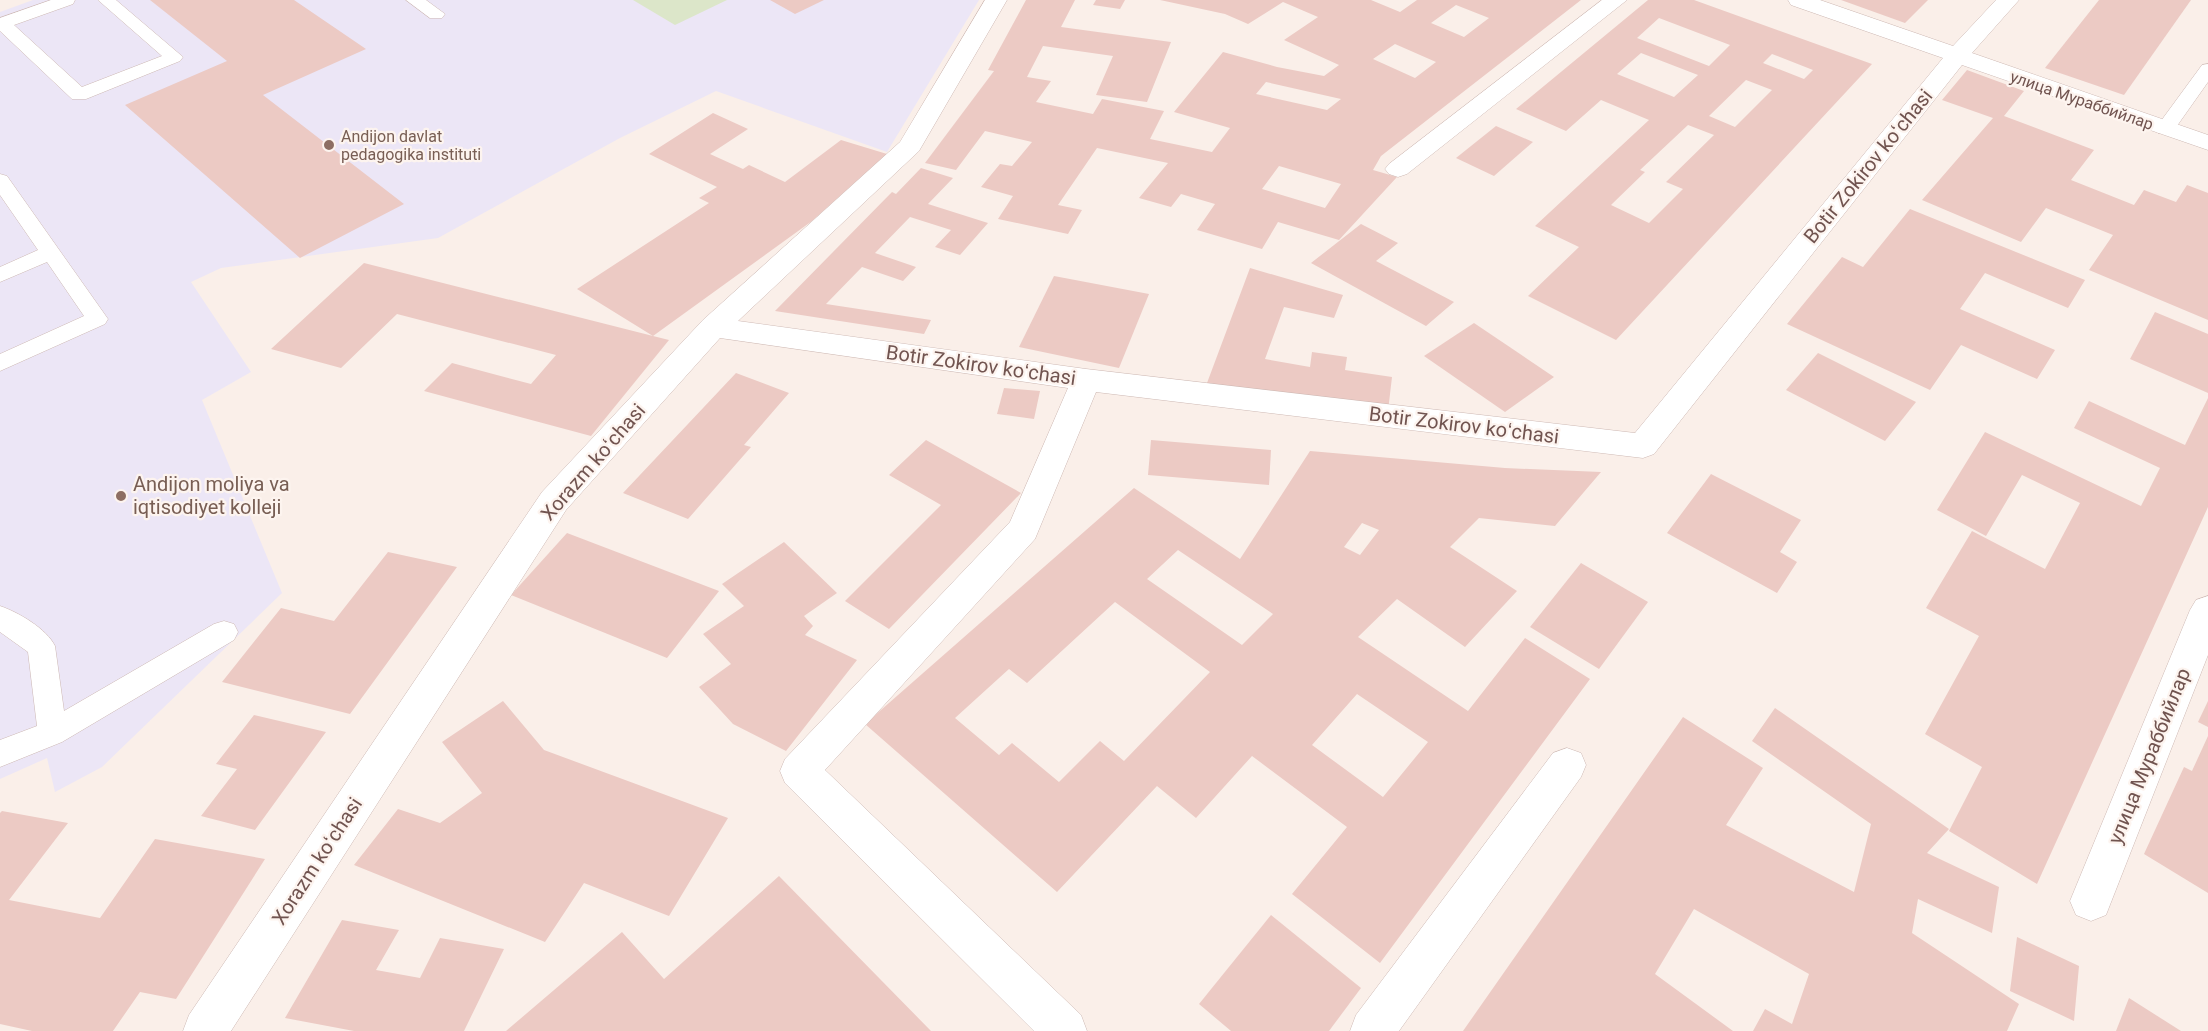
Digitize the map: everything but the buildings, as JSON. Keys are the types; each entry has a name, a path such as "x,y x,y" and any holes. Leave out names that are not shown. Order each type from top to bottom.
{"street":[{"name":"Xorazm koʻchasi","path":"205,1031 554,501 713,327 910,146 996,0"},
{"path":"1398,170 1616,0"},
{"name":"улица Мураббийлар","path":"1799,0 2208,143"},
{"name":"Botir Zokirov koʻchasi","path":"713,327 1086,380 1643,446 1957,56 2008,0"},
{"path":"1065,1031 799,771 1023,530 1086,380"},
{"name":"улица Мураббийлар","path":"2091,901 2208,610"},
{"path":"1372,1031 1567,765"}],"lane":[{"path":"67,0 2,23 79,95 174,57 106,0"},
{"path":"414,0 436,14"},
{"path":"2165,129 2208,69"},
{"path":"0,180 97,319 0,363"},
{"path":"0,275 50,253"},
{"path":"0,616 41,646 52,733"},
{"path":"0,754 52,733 224,632"}],"shaded area":[{"path":"33,0 979,0 887,152 716,91 620,138 438,238 221,268 191,282 251,372 202,400 282,593 102,767 55,792 47,758 0,779 0,12"}],"green space":[{"path":"633,0 727,0 675,25"}],"place":[{"name":"Andijon davlat pedagogika instituti","path":"329,145"},
{"name":"Andijon moliya va iqtisodiyet kolleji","path":"121,496"}]}
